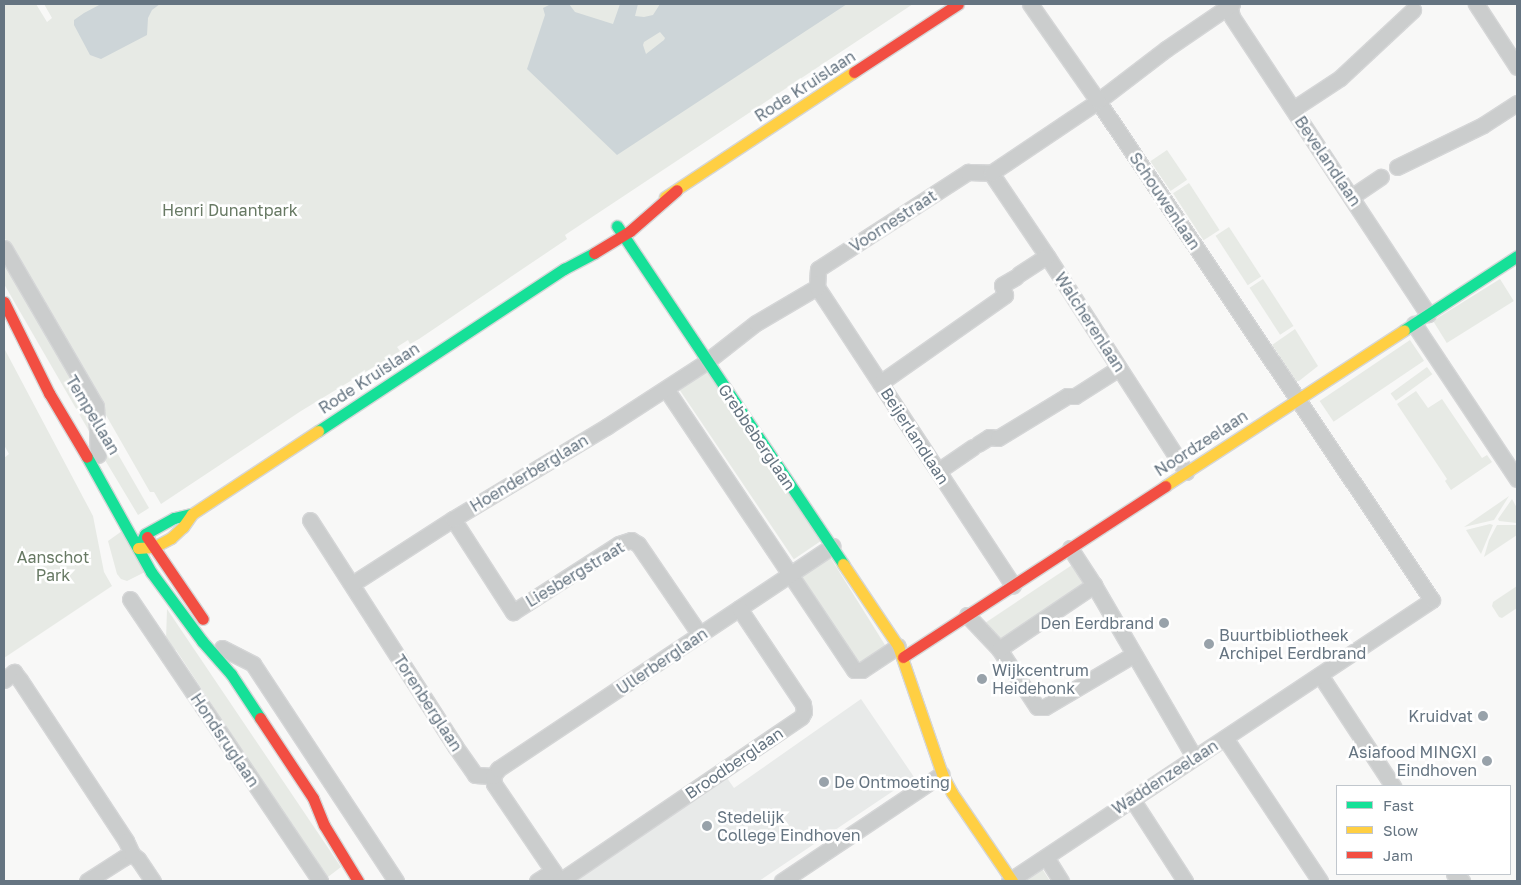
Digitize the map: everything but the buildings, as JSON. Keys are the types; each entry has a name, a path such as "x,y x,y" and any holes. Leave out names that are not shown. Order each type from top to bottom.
{"main road":[{"name":"Rode Kruislaan","path":"145,534 174,518 192,514 564,269 677,190 955,7 963,4"},
{"name":"Grebbeberglaan","path":"620,231 901,652 942,774 952,793 1011,881"},
{"name":"Noordzeelaan","path":"901,652 967,615 1428,314 1515,264"},
{"name":"Tempellaan","path":"4,300 154,547"},
{"name":"Tempellaan","path":"4,300 49,393 138,548"},
{"name":"Rode Kruislaan","path":"154,547 184,527 192,514"},
{"path":"138,548 145,534"},
{"path":"138,548 154,547 217,640 231,674"},
{"path":"138,548 151,572 179,610 202,641 231,674 312,798 324,825 358,881"},
{"path":"312,798 334,820 357,856"}],"street":[{"name":"Schouwenlaan","path":"1030,4 1098,101 1417,579"},
{"path":"1476,4 1517,67"},
{"path":"991,173 1098,101 1166,49 1231,6"},
{"name":"Bevelandlaan","path":"1231,6 1232,17 1428,314"},
{"path":"1293,109 1340,78 1413,10"},
{"path":"1397,167 1483,125 1517,103"},
{"name":"Voornestraat","path":"817,286 818,269 968,172 991,173"},
{"name":"Walcherenlaan","path":"991,173 1047,256 1186,472"},
{"path":"1352,197 1382,176"},
{"path":"4,248 96,406 98,455"},
{"path":"880,383 1005,296 1002,286 1047,256"},
{"path":"706,362 756,323 817,286"},
{"name":"Beijerlandlaan","path":"817,286 1013,585"},
{"path":"1414,324 1517,479"},
{"name":"Hoenderberglaan","path":"352,584 453,519 666,389 706,362"},
{"path":"938,471 989,437 998,438 1067,396 1075,396 1119,368"},
{"path":"666,389 854,670 862,670 901,652"},
{"name":"Liesbergstraat","path":"453,519 513,612 619,544 632,540 638,544 700,635"},
{"name":"Torenberglaan","path":"310,520 475,775 493,776"},
{"name":"Ullerberglaan","path":"493,776 498,769 832,546"},
{"path":"1070,548 1094,585 1194,757"},
{"name":"Waddenzeelaan","path":"1011,881 1194,757 1432,600 1417,579"},
{"path":"999,649 1094,585"},
{"name":"Hondsruglaan","path":"130,599 320,881"},
{"name":"Broodberglaan","path":"557,878 801,717 804,712 803,704 740,608"},
{"path":"967,615 999,649 1037,707 1045,708 1133,655"},
{"path":"217,640 253,664 396,881"},
{"path":"4,680 14,672 20,680 126,841 132,854 138,859 153,881"},
{"path":"1320,674 1393,785"},
{"path":"1225,738 1320,881"},
{"path":"782,881 942,774"},
{"path":"493,776 494,784 557,878 537,881"},
{"path":"1132,799 1185,881"},
{"path":"87,881 132,854"},
{"path":"1046,857 1061,881"}],"shaded area":[{"path":"101,4 160,4 152,10 148,18 147,35 101,59 90,55 74,25 74,20"},
{"path":"551,4 569,4 575,12 613,24 620,4 638,4 635,16 644,17 653,15 660,4 847,4 617,155 527,69 545,15 543,8","holes":["660,32 665,38 664,40 646,54 644,42"]},
{"path":"861,699 914,777 759,881 573,880 727,778 734,788"}],"green space":[{"name":"Henri Dunantpark","path":"4,4 36,4 47,22 52,18 44,4 913,4 565,235 567,239 419,339 410,344 408,340 397,347 400,351 301,411 161,504 154,492 150,492 4,237"},
{"path":"1167,150 1187,180 1171,191 1150,161"},
{"path":"1189,183 1219,230 1204,240 1173,193"},
{"path":"1229,227 1261,276 1248,285 1216,236"},
{"path":"4,255 92,405 93,438 4,284"},
{"path":"1263,279 1293,326 1280,335 1250,288"},
{"path":"1500,279 1514,301 1447,343 1433,321"},
{"path":"1295,329 1318,366 1299,381 1296,381 1272,345"},
{"path":"1410,340 1424,361 1334,422 1320,401"},
{"name":"Aanschot Park","path":"4,348 93,516 104,572 112,586 4,658 4,458 9,454 4,445"},
{"path":"1427,367 1432,374 1396,401 1391,393"},
{"path":"706,370 821,541 794,559 679,388"},
{"path":"1416,391 1428,408 1442,399 1482,458 1487,455 1492,462 1451,490 1445,481 1447,479 1397,404"},
{"path":"104,430 149,508 138,515 102,455"},
{"path":"1509,496 1494,520 1464,527"},
{"path":"1512,499 1517,508 1517,523 1499,521 1498,519"},
{"path":"1490,524 1493,525 1481,554 1466,530"},
{"path":"1497,525 1517,525 1517,535 1484,557 1489,540"},
{"path":"122,531 147,571 127,581 121,579 117,574 108,541"},
{"path":"830,557 886,646 855,665 799,576"},
{"path":"1072,565 1083,584 999,644 985,623"},
{"path":"1517,586 1517,608 1502,618 1499,617 1492,606 1493,602"},
{"path":"167,609 341,867 324,880 320,874 321,870 176,650 171,649 166,640"},
{"path":"1041,867 1050,881 1024,881 1023,879"}],"traffic: fast":[{"path":"617,226 843,564"},
{"path":"318,431 564,269 594,253"},
{"path":"1404,330 1517,256"},
{"path":"87,457 151,572 202,641 231,674 260,718"},
{"path":"139,546 145,534 174,518 192,514"}],"traffic: slow":[{"path":"665,197 854,72"},
{"path":"1165,486 1404,330"},
{"path":"138,548 154,547 171,538 183,527 192,514 318,431"},
{"path":"843,564 898,646 942,774 952,793 1012,881"}],"traffic: jam":[{"path":"854,72 958,4"},
{"path":"594,253 630,231 677,190"},
{"path":"4,302 49,393 87,457"},
{"path":"903,657 1165,486"},
{"path":"147,537 203,619"},
{"path":"260,718 313,798 324,825 358,881"}],"place":[{"name":"Den Eerdbrand","path":"1164,623"},
{"name":"Buurtbibliotheek Archipel Eerdbrand","path":"1209,644"},
{"name":"Wijkcentrum Heidehonk","path":"982,679"},
{"name":"Kruidvat","path":"1483,716"},
{"name":"Asiafood MINGXI Eindhoven","path":"1487,761"},
{"name":"De Ontmoeting","path":"824,782"},
{"name":"Stedelijk College Eindhoven","path":"707,826"}]}
